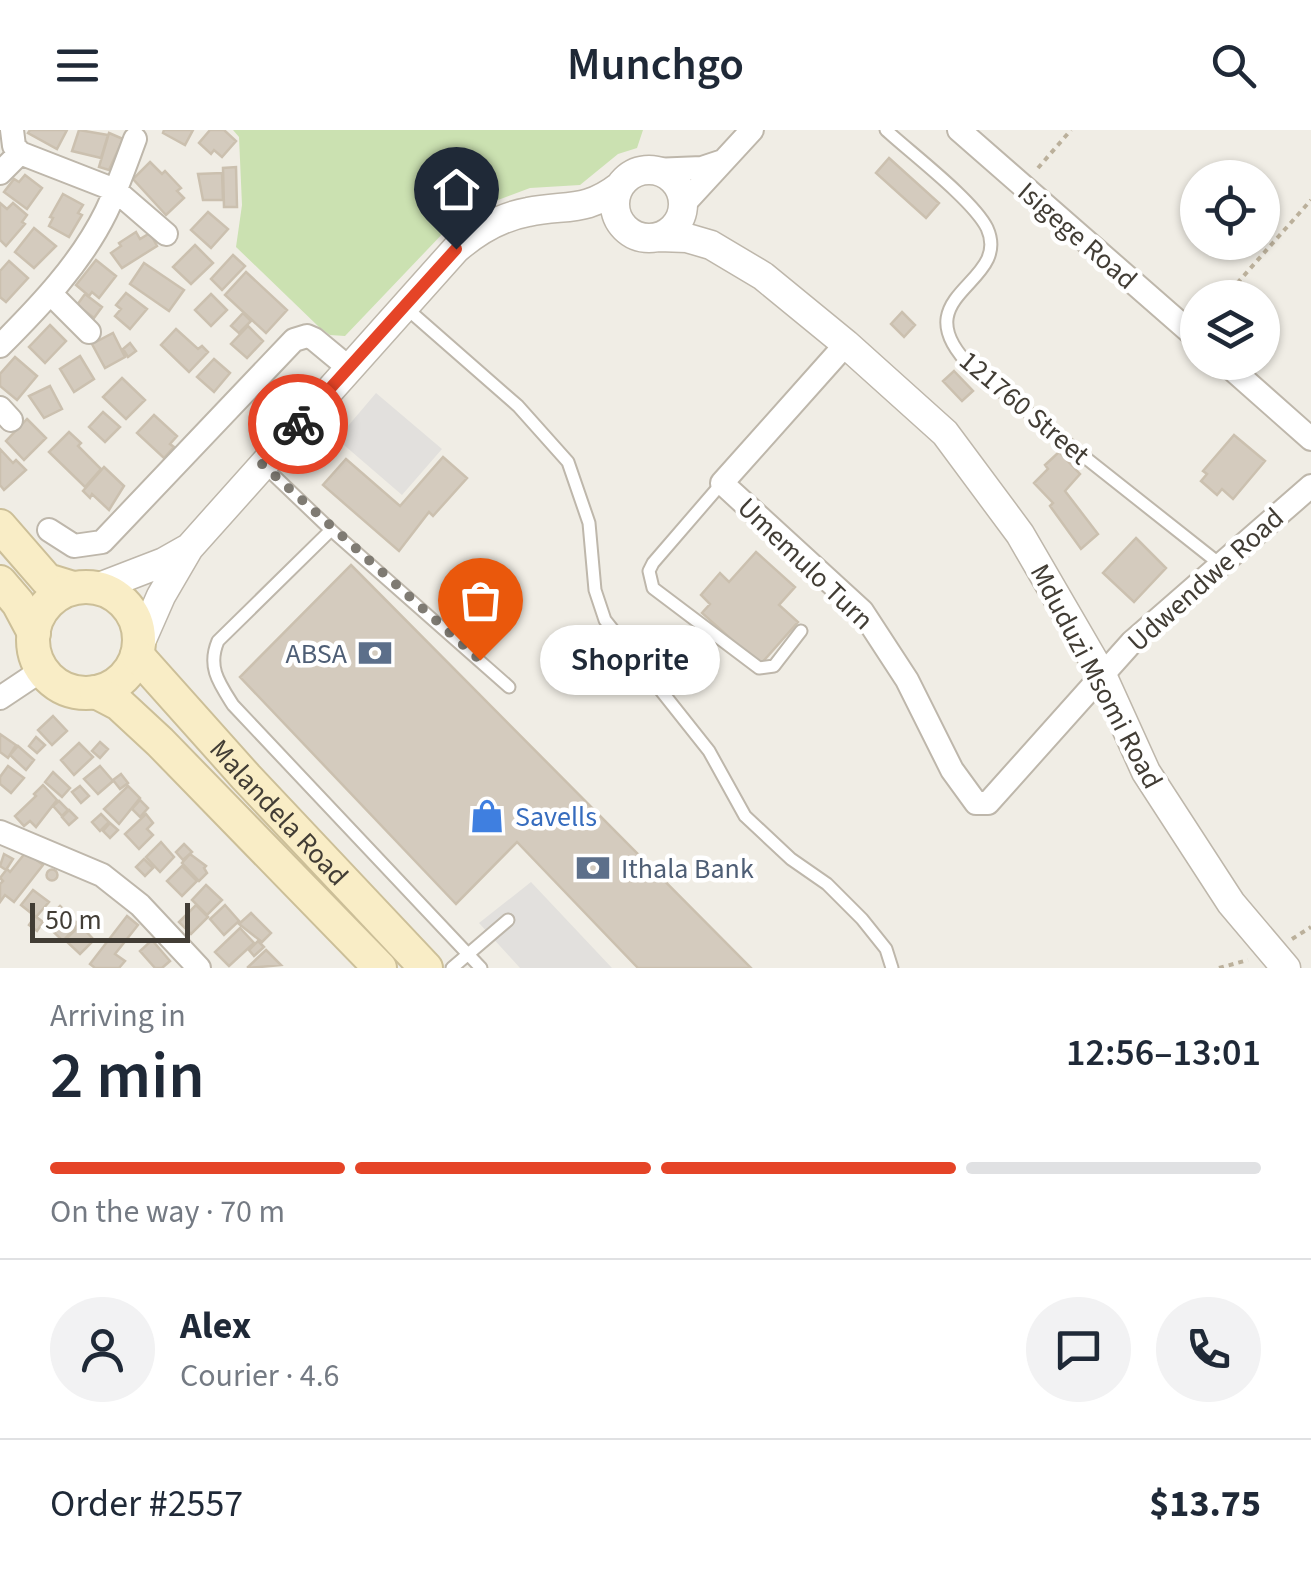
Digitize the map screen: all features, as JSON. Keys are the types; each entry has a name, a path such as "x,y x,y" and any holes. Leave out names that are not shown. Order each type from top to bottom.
{"main road":[{"path":"0,526 47,580 115,596 129,610 137,626 138,650 126,675 113,686 96,692 67,690 42,670 35,655 34,633 18,603 0,582"},
{"path":"34,633 48,603 84,589"},
{"name":"Malandela Road","path":"138,650 246,778 426,968"},
{"name":"Malandela Road","path":"96,692 119,704 160,742 380,968"}],"street":[{"path":"12,130 14,146 20,154 115,190 166,234"},
{"path":"575,208 640,237 658,237 673,228 682,209 752,130"},
{"name":"Isigege Road","path":"959,130 1180,323"},
{"path":"0,346 51,294 105,214 135,139"},
{"path":"0,174 20,154"},
{"path":"138,650 156,606 189,548 456,249 483,228 534,210 575,208 602,198 631,175 702,168 725,161"},
{"path":"652,170 669,176 678,185 682,209"},
{"path":"620,186 615,207 624,227"},
{"name":"Mduduzi Msomi Road","path":"682,209 711,245"},
{"name":"Mduduzi Msomi Road","path":"658,237 687,238 711,245 763,276 846,344 945,434 1020,534 1102,674 1146,772 1232,903 1286,968"},
{"path":"51,294 89,332"},
{"path":"49,530 74,546 102,542 294,340 307,336 314,339 349,368"},
{"name":"Umemulo Turn","path":"846,344 722,483 862,611 907,680 952,770 976,803 988,804 1102,674"},
{"path":"1244,380 1311,439"},
{"name":"Udwendwe Road","path":"1102,674 1132,642 1311,486"},
{"path":"84,589 164,562 189,548"},
{"path":"0,698 42,670"},
{"path":"0,832 102,875 140,904 199,968"}],"lane":[{"name":"121760 Street","path":"886,130 986,225 991,242 988,257 954,302 946,321 946,334 955,351 1220,565"},
{"path":"405,307 518,406 568,462 589,522 593,575 605,620 710,751 745,816 790,860 827,884 862,919 886,949 892,968"},
{"path":"262,464 510,687"},
{"path":"722,483 653,563 649,571 654,588 759,668 774,666 801,631"},
{"path":"332,530 218,641 212,656 215,677 233,705 481,968"},
{"path":"452,968 508,920"}],"path":[{"path":"1022,185 1071,130"},
{"path":"1240,280 1311,200"}],"green space":[{"path":"233,130 643,130 637,148 618,154 580,185 530,188 471,210 447,229 345,336 330,335 319,327 236,247 242,205 239,137"}],"shaded area":[{"path":"376,393 442,449 402,495 337,439"},
{"path":"531,882 612,968 520,968 479,923"}],"building":[{"path":"67,130 57,149 28,133"},
{"path":"79,130 108,135 101,158 72,151"},
{"path":"193,130 185,145 163,133"},
{"path":"210,130 224,130 236,141 222,157 214,150 211,154 199,143"},
{"path":"109,133 123,139 109,170 99,167"},
{"path":"889,158 939,203 926,218 876,173"},
{"path":"150,162 181,188 177,191 184,198 166,215 133,179"},
{"path":"236,167 237,207 224,207 223,168"},
{"path":"222,173 223,200 203,200 198,174"},
{"path":"25,175 42,188 27,209 4,192 14,179 19,182"},
{"path":"63,194 83,205 78,213 82,215 69,237 49,226"},
{"path":"0,203 7,209 13,203 27,215 22,222 25,224 6,246 0,240"},
{"path":"208,212 228,229 211,248 191,230"},
{"path":"34,228 56,246 34,268 15,252"},
{"path":"136,232 140,239 150,233 157,246 122,268 111,253"},
{"path":"195,245 213,263 191,284 173,267"},
{"path":"233,255 245,266 222,290 211,279"},
{"path":"96,260 116,276 99,298 92,292 89,296 76,285"},
{"path":"9,261 28,278 6,302 0,297 0,271"},
{"path":"144,263 184,290 169,311 130,284"},
{"path":"246,272 287,310 266,333 225,295"},
{"path":"126,293 147,309 130,329 115,316 121,309 116,305"},
{"path":"85,294 102,307 94,318 77,305"},
{"path":"211,294 227,310 211,326 195,310"},
{"path":"902,312 915,325 904,337 891,324"},
{"path":"243,313 251,321 239,333 231,326"},
{"path":"50,325 66,341 45,363 29,347"},
{"path":"248,326 263,341 247,358 231,344"},
{"path":"176,329 198,349 202,346 208,352 189,372 161,345"},
{"path":"113,333 125,357 105,368 92,344"},
{"path":"130,343 136,351 128,357 123,349"},
{"path":"80,356 94,379 74,392 60,369"},
{"path":"15,357 37,376 17,400 0,386 0,374"},
{"path":"214,359 230,373 214,392 197,377"},
{"path":"954,371 973,391 962,401 943,381"},
{"path":"122,378 145,400 126,419 103,397"},
{"path":"50,386 62,409 44,418 29,396"},
{"path":"103,412 120,427 105,442 89,427"},
{"path":"154,415 177,436 170,444 174,447 164,458 137,433"},
{"path":"27,419 46,438 24,460 6,441"},
{"path":"69,432 101,469 85,487 49,452"},
{"path":"1234,435 1265,461 1233,499 1222,489 1217,495 1201,481 1207,474 1203,471"},
{"path":"0,449 26,470 4,490 0,485"},
{"path":"1059,452 1080,474 1065,491 1098,534 1081,549 1050,506 1053,503 1034,483"},
{"path":"443,457 467,478 433,516 429,512 399,551 323,485 346,459 400,506"},
{"path":"104,467 124,486 109,510 83,491"},
{"path":"1136,538 1166,568 1134,602 1103,573"},
{"path":"756,552 795,587 779,605 798,622 760,665 702,613 710,604 701,595 720,573 729,582"},
{"path":"351,565 751,968 638,968 517,842 456,904 240,677"},
{"path":"53,716 67,731 52,745 38,730"},
{"path":"0,734 16,745 8,758 0,752"},
{"path":"36,737 45,745 37,753 29,746"},
{"path":"100,742 108,749 100,758 92,751"},
{"path":"79,743 93,757 74,775 61,760"},
{"path":"18,746 34,760 26,770 10,755"},
{"path":"8,766 24,778 11,793 0,784"},
{"path":"100,766 113,781 98,794 84,779"},
{"path":"53,772 70,788 62,797 45,782"},
{"path":"121,774 128,783 120,789 113,780"},
{"path":"43,785 57,800 36,827 30,821 24,826 15,816"},
{"path":"80,786 89,796 81,803 72,792"},
{"path":"128,786 140,798 119,824 104,809"},
{"path":"140,800 148,808 140,817 132,809"},
{"path":"59,801 68,810 62,816 53,806"},
{"path":"69,810 77,818 69,825 62,817"},
{"path":"101,814 109,822 100,831 92,822"},
{"path":"146,814 153,823 147,829 153,835 139,849 125,834"},
{"path":"110,823 118,830 110,838 103,831"},
{"path":"161,842 174,857 160,872 146,857"},
{"path":"184,844 192,852 183,860 176,852"},
{"path":"26,852 43,865 14,902 5,895 0,902 0,878"},
{"path":"4,854 13,859 6,870 0,866"},
{"path":"190,854 206,866 207,873 199,881 182,863"},
{"path":"144,859 153,868 145,876 136,867"},
{"path":"182,866 197,881 182,896 167,881"},
{"path":"52,869 58,875 52,881 46,875"},
{"path":"206,885 222,900 207,915 192,900"},
{"path":"33,890 49,902 36,917 21,905"},
{"path":"196,905 208,917 191,934 179,922"},
{"path":"225,905 239,921 224,935 210,919"},
{"path":"60,906 78,924 63,941 44,923"},
{"path":"251,913 271,933 262,942 239,924"},
{"path":"35,916 43,922 37,931 29,925"},
{"path":"127,916 138,925 115,954 125,961 119,968 95,968 90,964"},
{"path":"80,925 94,940 80,954 65,940"},
{"path":"240,928 254,943 229,966 215,952"},
{"path":"152,940 170,961 162,968 155,968 140,951"},
{"path":"258,941 264,947 254,956 249,950"},
{"path":"266,950 281,965 248,967"}],"way so far":[{"path":"298,424 262,464 480,660"}],"place":[{"name":"ABSA","path":"375,653"},
{"name":"Shoprite","path":"480,660"},
{"name":"Savells","path":"487,816"},
{"name":"Ithala Bank","path":"593,868"}],"route":[{"path":"298,424 456,249"}]}
